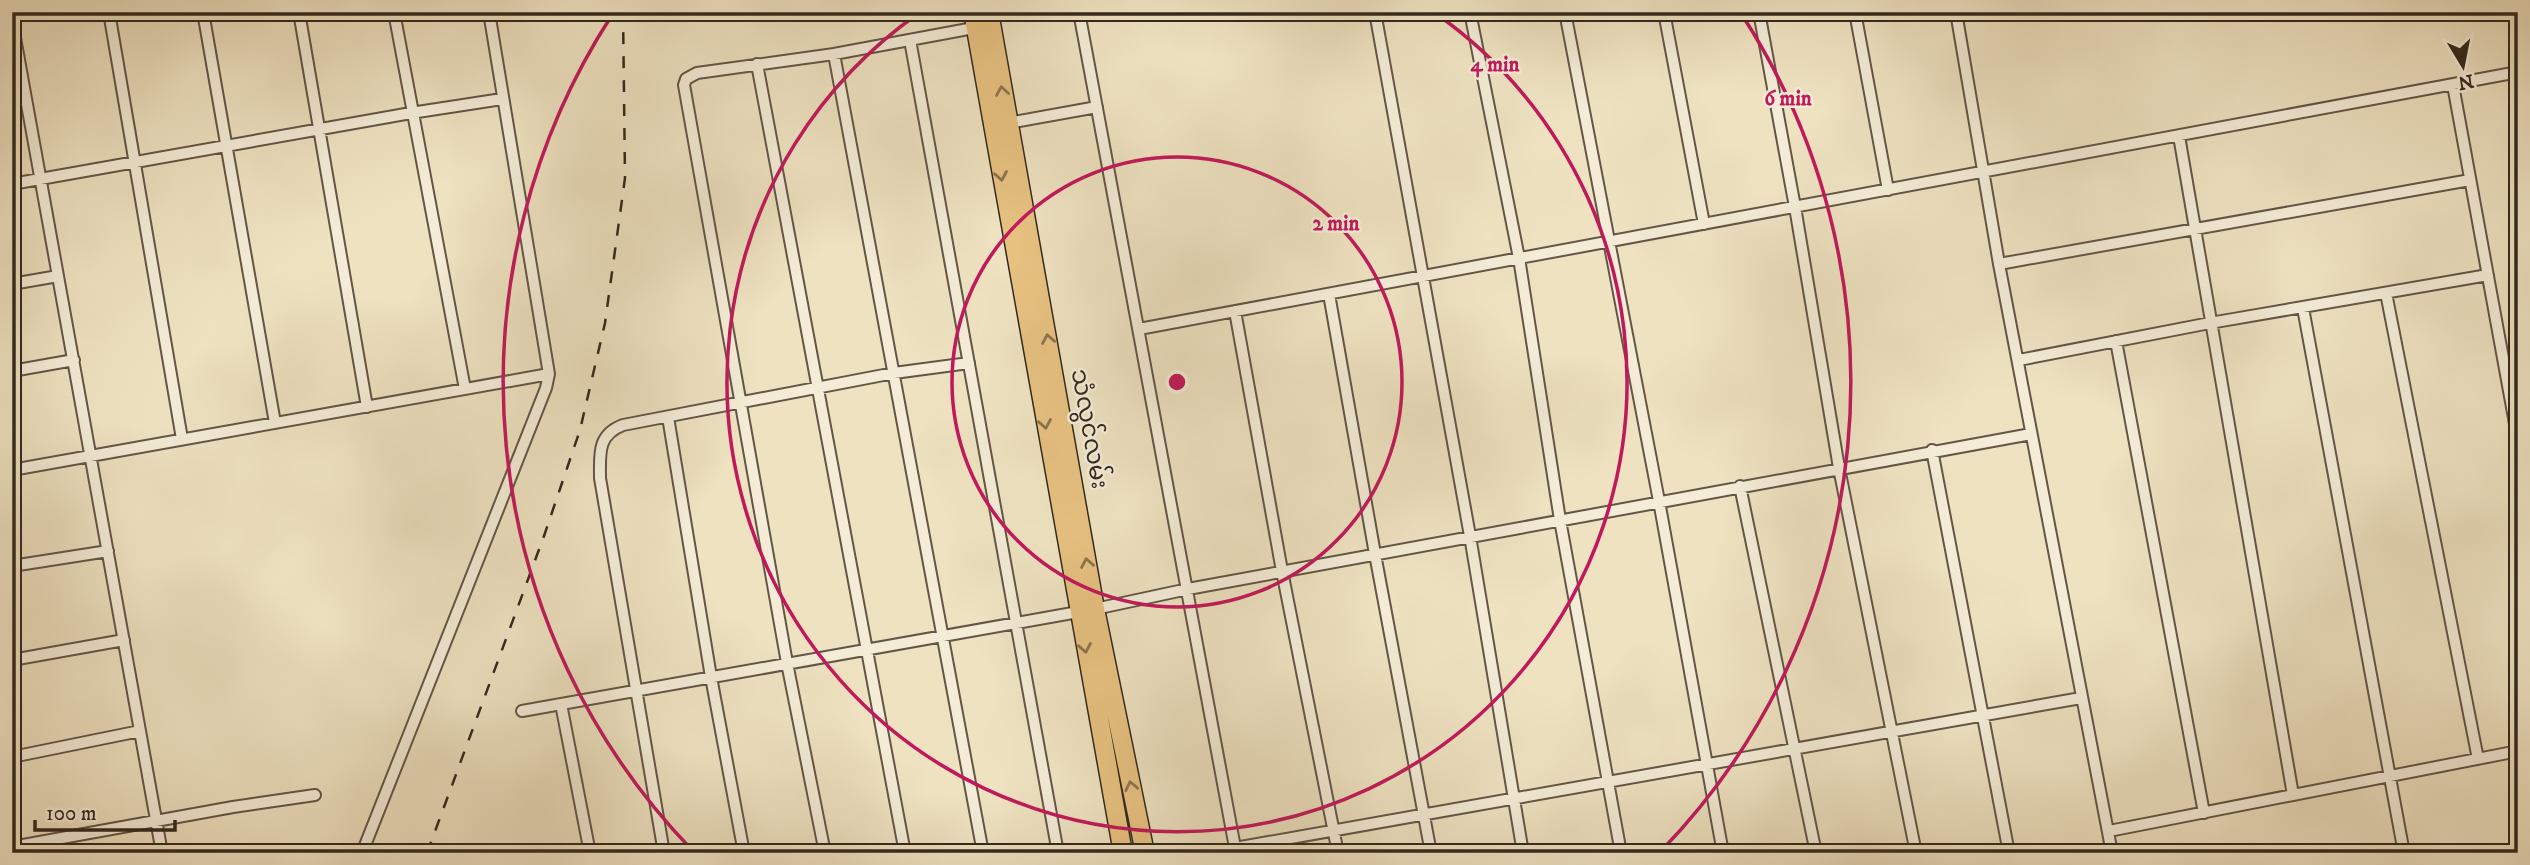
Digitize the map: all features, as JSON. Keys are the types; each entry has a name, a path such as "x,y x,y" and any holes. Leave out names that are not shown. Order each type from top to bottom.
{"main road":[{"name":"သံလွင်လမ်း","path":"982,19 1008,123 1123,853"},
{"name":"သံလွင်လမ်း","path":"982,19 1086,610 1145,853"}],"street":[{"path":"109,12 183,439"},
{"path":"203,12 275,423"},
{"path":"299,12 367,407"},
{"path":"394,12 464,389"},
{"path":"362,853 546,388 549,374 489,12"},
{"path":"1079,12 1236,850 2081,698"},
{"path":"1376,12 1470,536 1523,853"},
{"path":"1470,12 1519,258 1560,520 1621,853"},
{"path":"1565,12 1723,853"},
{"path":"1664,12 1704,224"},
{"path":"1759,12 1839,468 1916,853"},
{"path":"1855,12 1888,190"},
{"path":"1956,12 1999,264 2112,853"},
{"path":"825,853 787,663 684,85 686,79 697,73 834,54 910,40 982,19"},
{"path":"12,21 17,79 41,179 162,853"},
{"path":"910,40 1058,853"},
{"path":"834,54 983,853"},
{"path":"757,64 869,648 905,853"},
{"path":"1139,329 2518,72"},
{"path":"2453,85 2518,440"},
{"path":"12,184 502,99"},
{"path":"1008,123 1097,107"},
{"path":"2179,136 2293,795"},
{"path":"1999,264 2470,180"},
{"path":"2019,360 2210,323 2488,275"},
{"path":"12,284 58,276"},
{"path":"2386,293 2478,759"},
{"path":"1329,294 1431,853"},
{"path":"2302,308 2404,853"},
{"path":"1235,311 1282,571 1338,853"},
{"path":"2116,341 2204,813"},
{"path":"12,371 74,360"},
{"path":"664,853 600,478 605,435 612,429 668,417 894,373 969,363"},
{"path":"2505,369 2518,366"},
{"path":"12,470 549,374"},
{"path":"668,417 711,677 744,853"},
{"path":"522,711 1086,610 1282,571 2031,434"},
{"path":"1932,450 2009,853"},
{"path":"1740,486 1816,853"},
{"path":"12,566 108,551"},
{"path":"12,660 124,640"},
{"path":"561,704 590,853"},
{"path":"12,757 140,732"},
{"path":"2109,831 2518,751"},
{"path":"12,847 314,795"},
{"path":"2498,853 2518,849"}],"railway":[{"path":"427,853 544,536 580,430 605,323 625,178 623,12"}]}
